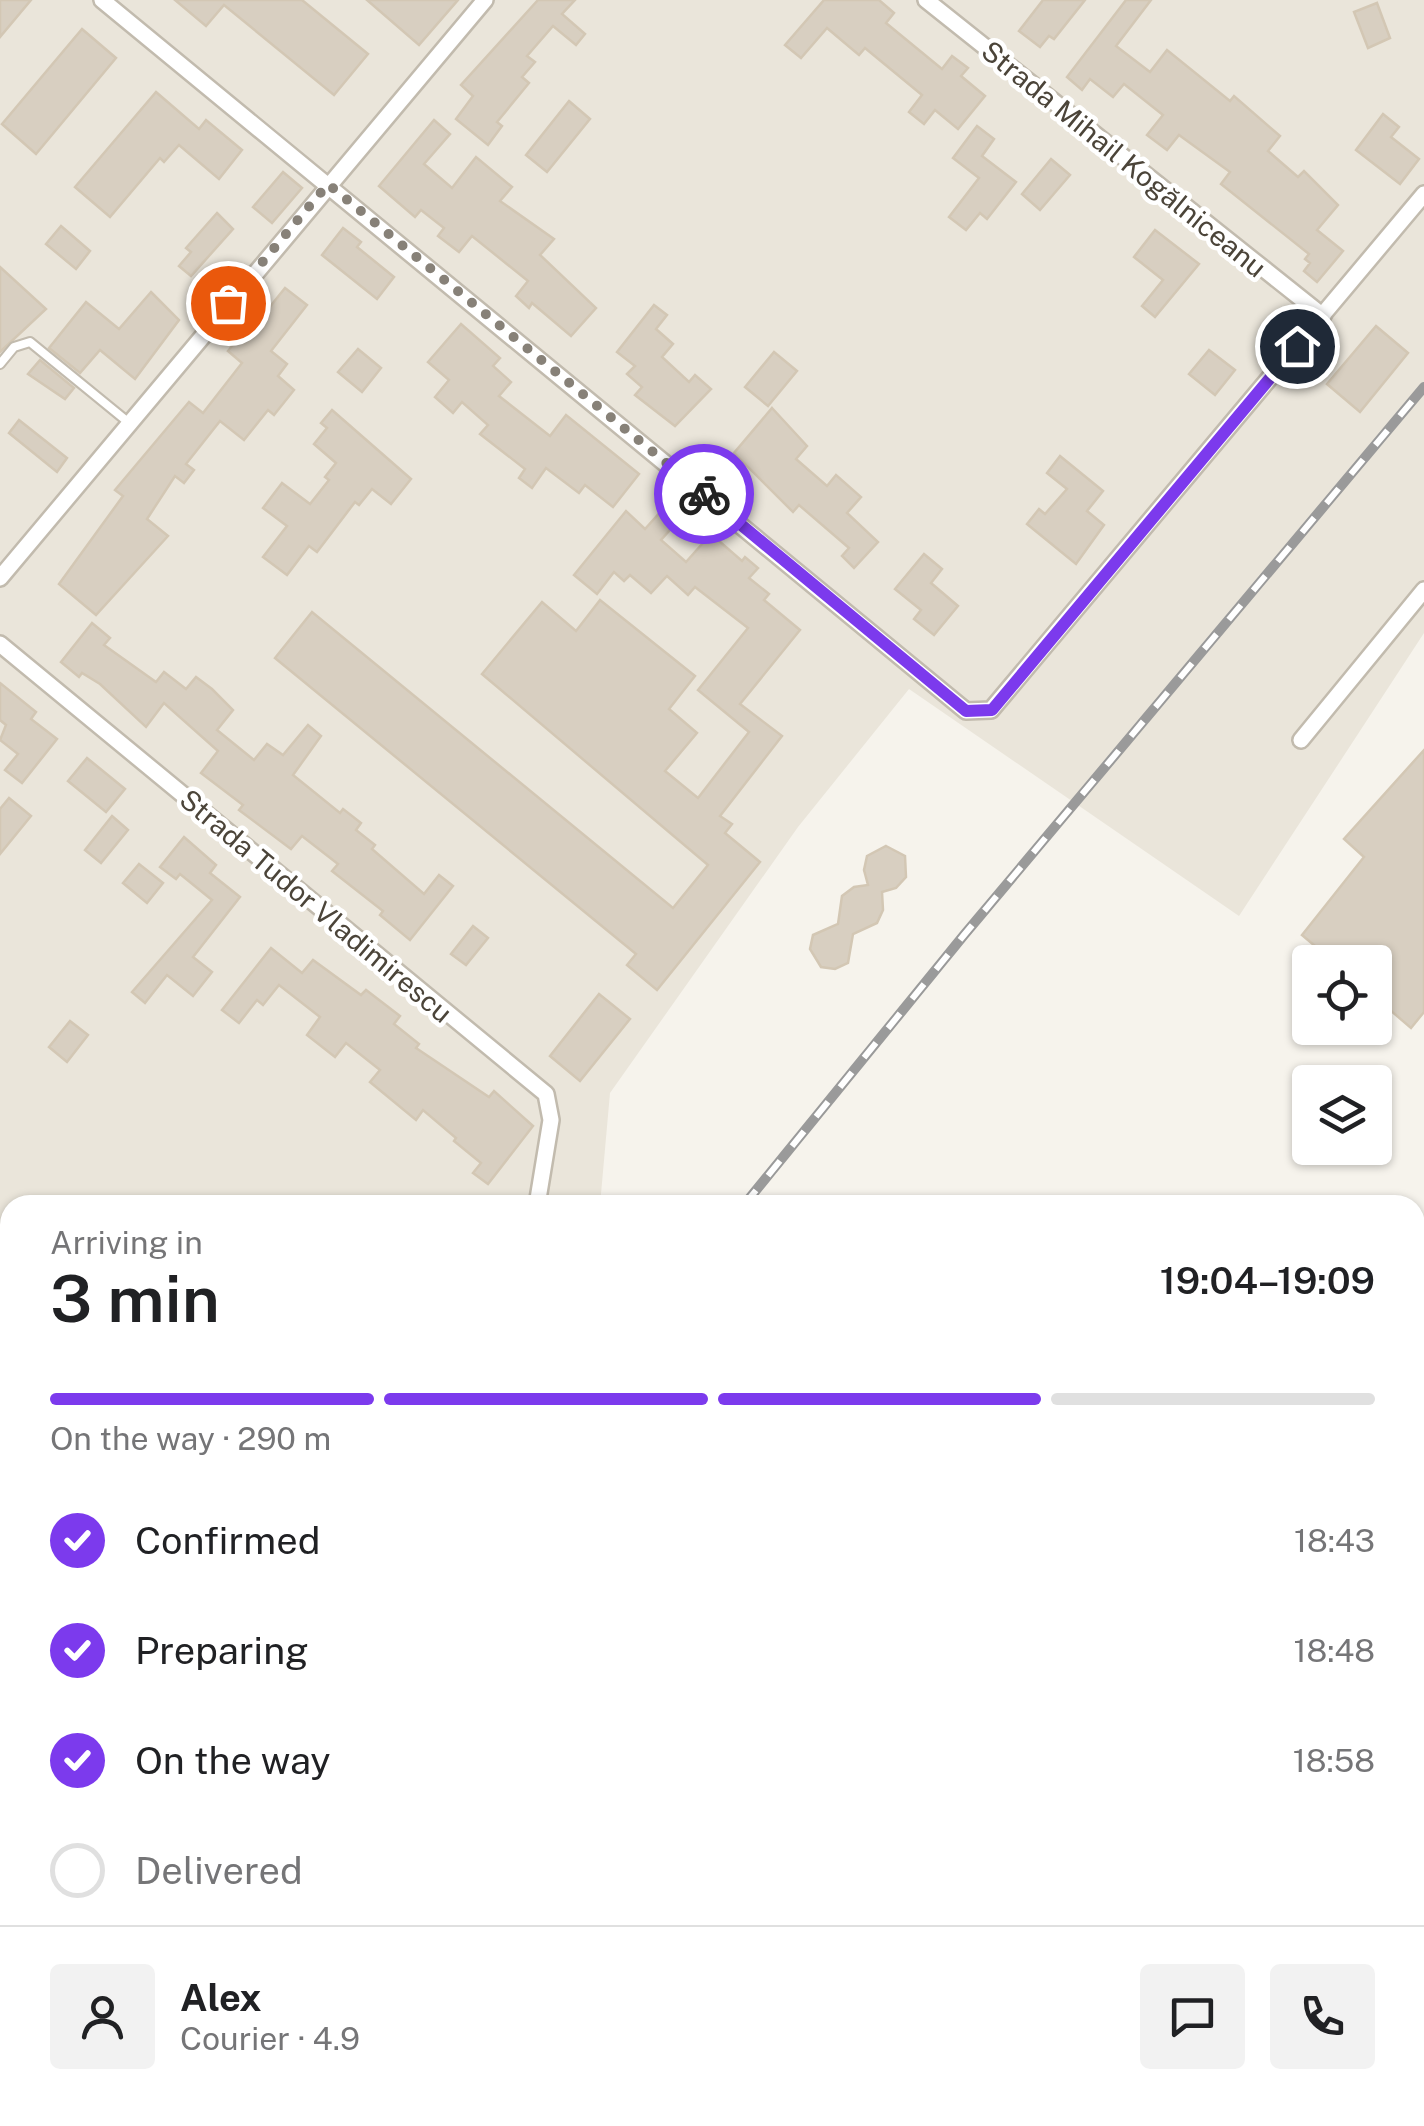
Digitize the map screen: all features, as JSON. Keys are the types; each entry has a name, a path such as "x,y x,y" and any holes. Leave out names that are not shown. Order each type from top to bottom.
{"street":[{"path":"102,0 966,711 992,710 1424,194"},
{"path":"0,578 486,0"},
{"name":"Strada Mihail Kogălniceanu","path":"926,0 1322,316"},
{"path":"1301,740 1424,590"},
{"name":"Strada Tudor Vladimirescu","path":"0,644 546,1094 552,1120 539,1195"}],"lane":[{"path":"0,364 14,347 30,342 128,422"}],"shaded area":[{"path":"0,0 1424,0 1424,633 1239,916 909,689 798,827 610,1093 601,1195 0,1195"}],"building":[{"path":"0,0 31,0 0,37"},
{"path":"175,0 302,0 368,54 334,95 224,5 206,26"},
{"path":"367,0 458,0 419,45"},
{"path":"538,0 575,0 562,14 585,34 576,45 553,26 527,56 535,62 522,77 529,83 497,122 502,126 488,145 456,119 473,96 461,85"},
{"path":"824,0 879,0 894,13 886,23 942,69 952,56 968,68 961,76 985,96 958,129 935,110 924,124 909,112 922,95 865,48 859,55 827,28 801,58 785,45"},
{"path":"1043,0 1085,0 1054,39 1049,36 1040,47 1019,31"},
{"path":"1126,0 1151,0 1116,46 1150,72 1167,50 1230,101 1234,96 1280,136 1268,151 1298,177 1304,171 1338,205 1317,230 1343,251 1317,282 1304,271 1310,263 1305,259 1309,254 1221,184 1230,172 1179,135 1167,150 1147,135 1163,115 1124,84 1113,97 1090,79 1082,90 1067,77"},
{"path":"1377,3 1390,38 1368,48 1354,12"},
{"path":"82,29 116,58 36,154 2,124"},
{"path":"156,92 199,129 206,120 242,150 219,179 179,145 164,162 160,158 110,217 75,187"},
{"path":"569,101 590,119 547,172 526,155"},
{"path":"1383,114 1399,127 1391,137 1419,159 1400,184 1356,150"},
{"path":"434,120 450,134 424,164 452,188 476,157 512,187 500,201 554,239 540,255 596,308 571,336 532,303 529,308 516,296 528,281 472,236 459,252 438,236 444,228 421,210 415,217 379,186"},
{"path":"977,126 994,139 982,156 1016,182 987,219 980,213 966,230 949,217 979,178 953,158"},
{"path":"1051,159 1070,175 1040,210 1022,194"},
{"path":"283,172 302,188 272,223 253,207"},
{"path":"217,213 233,229 191,276 179,266 191,252 186,248"},
{"path":"61,226 90,251 76,269 46,244"},
{"path":"343,228 361,242 357,247 394,277 377,299 322,255"},
{"path":"1155,230 1199,264 1155,317 1142,306 1163,280 1134,257"},
{"path":"0,267 46,309 0,352"},
{"path":"285,288 307,305 271,351 287,364 278,376 294,390 274,415 268,410 244,440 220,421 186,464 194,470 184,483 175,476 147,519 168,536 96,615 59,584 123,496 115,490 189,402 203,413 242,363 228,351 245,330 249,333"},
{"path":"151,292 179,320 135,379 100,350 80,373 49,348 86,302 119,329"},
{"path":"654,305 667,315 656,329 673,344 662,357 689,382 695,375 711,389 675,426 635,395 642,387 627,374 635,366 617,352"},
{"path":"461,324 500,358 493,366 511,382 499,396 550,436 566,415 639,474 613,507 585,485 579,493 546,468 532,488 519,478 525,469 480,434 488,425 462,402 453,413 435,397 449,380 428,362"},
{"path":"1376,326 1408,353 1360,412 1327,384"},
{"path":"358,349 381,368 362,392 338,372"},
{"path":"1209,350 1235,370 1215,395 1189,374"},
{"path":"774,352 797,371 768,406 745,387"},
{"path":"40,360 74,388 65,399 28,374"},
{"path":"772,408 807,446 796,459 827,486 836,475 861,497 847,513 878,542 854,568 842,556 849,548 799,505 793,512 734,453"},
{"path":"332,410 411,479 391,504 372,489 359,505 355,502 317,552 309,546 287,575 263,557 287,526 263,508 282,483 310,504 329,480 325,477 336,463 314,444 327,428 321,423"},
{"path":"19,420 67,458 57,472 9,433"},
{"path":"1060,456 1103,491 1087,511 1104,525 1076,564 1027,524 1039,509 1045,514 1067,489 1047,473"},
{"path":"672,499 686,512 661,540 686,562 711,534 742,561 745,557 758,568 749,578 769,594 764,600 800,630 740,704 782,736 720,816 732,824 725,833 760,862 657,990 627,965 636,954 275,658 312,612 673,908 708,865 482,674 542,602 576,631 600,600 695,676 669,709 697,733 665,771 698,798 749,732 698,690 748,628 695,587 688,595 667,576 651,593 630,575 624,581 614,572 597,594 574,575 626,511 645,529"},
{"path":"924,554 942,569 931,583 958,606 934,635 914,619 921,610 895,589"},
{"path":"92,623 110,638 104,645 156,682 164,672 186,689 196,677 212,689 233,710 217,730 254,760 267,744 283,755 308,725 321,736 293,775 340,813 343,809 361,823 356,830 375,845 372,849 424,894 439,875 453,886 410,940 380,915 383,911 332,871 338,864 302,836 291,849 239,810 243,805 201,773 218,751 164,703 146,727 100,684 82,673 79,677 61,662"},
{"path":"0,683 36,712 31,719 57,739 22,783 5,770 18,754 0,740 6,725 0,720"},
{"path":"1424,750 1424,1012 1411,1028 1392,1012 1392,945 1314,945 1302,935 1364,857 1344,839"},
{"path":"87,758 125,789 106,812 68,781"},
{"path":"9,798 31,816 0,854 0,809"},
{"path":"112,816 128,830 101,863 85,850"},
{"path":"184,837 216,865 210,873 240,897 193,957 212,972 193,996 167,975 145,1003 132,992 212,900 180,874 176,879 160,867"},
{"path":"886,846 905,856 906,877 896,888 882,892 883,910 877,923 853,934 848,963 835,969 821,967 810,949 813,935 838,924 842,896 854,887 868,885 864,870 867,856"},
{"path":"139,864 163,883 147,903 123,883"},
{"path":"473,926 488,938 466,965 451,954"},
{"path":"271,948 302,973 313,960 361,995 366,990 400,1016 394,1024 419,1044 416,1048 489,1097 494,1091 533,1126 488,1184 473,1173 481,1163 454,1141 456,1138 423,1110 416,1120 370,1082 380,1070 346,1043 335,1057 307,1035 320,1017 279,985 263,1005 257,1000 239,1023 222,1010"},
{"path":"599,994 630,1019 580,1081 550,1056"},
{"path":"70,1021 88,1035 67,1062 49,1047"}],"railway":[{"path":"752,1195 964,935 1424,387"}],"way so far":[{"path":"228,303 328,184 704,494"}],"route":[{"path":"704,494 966,711 992,710 1297,346"}]}
